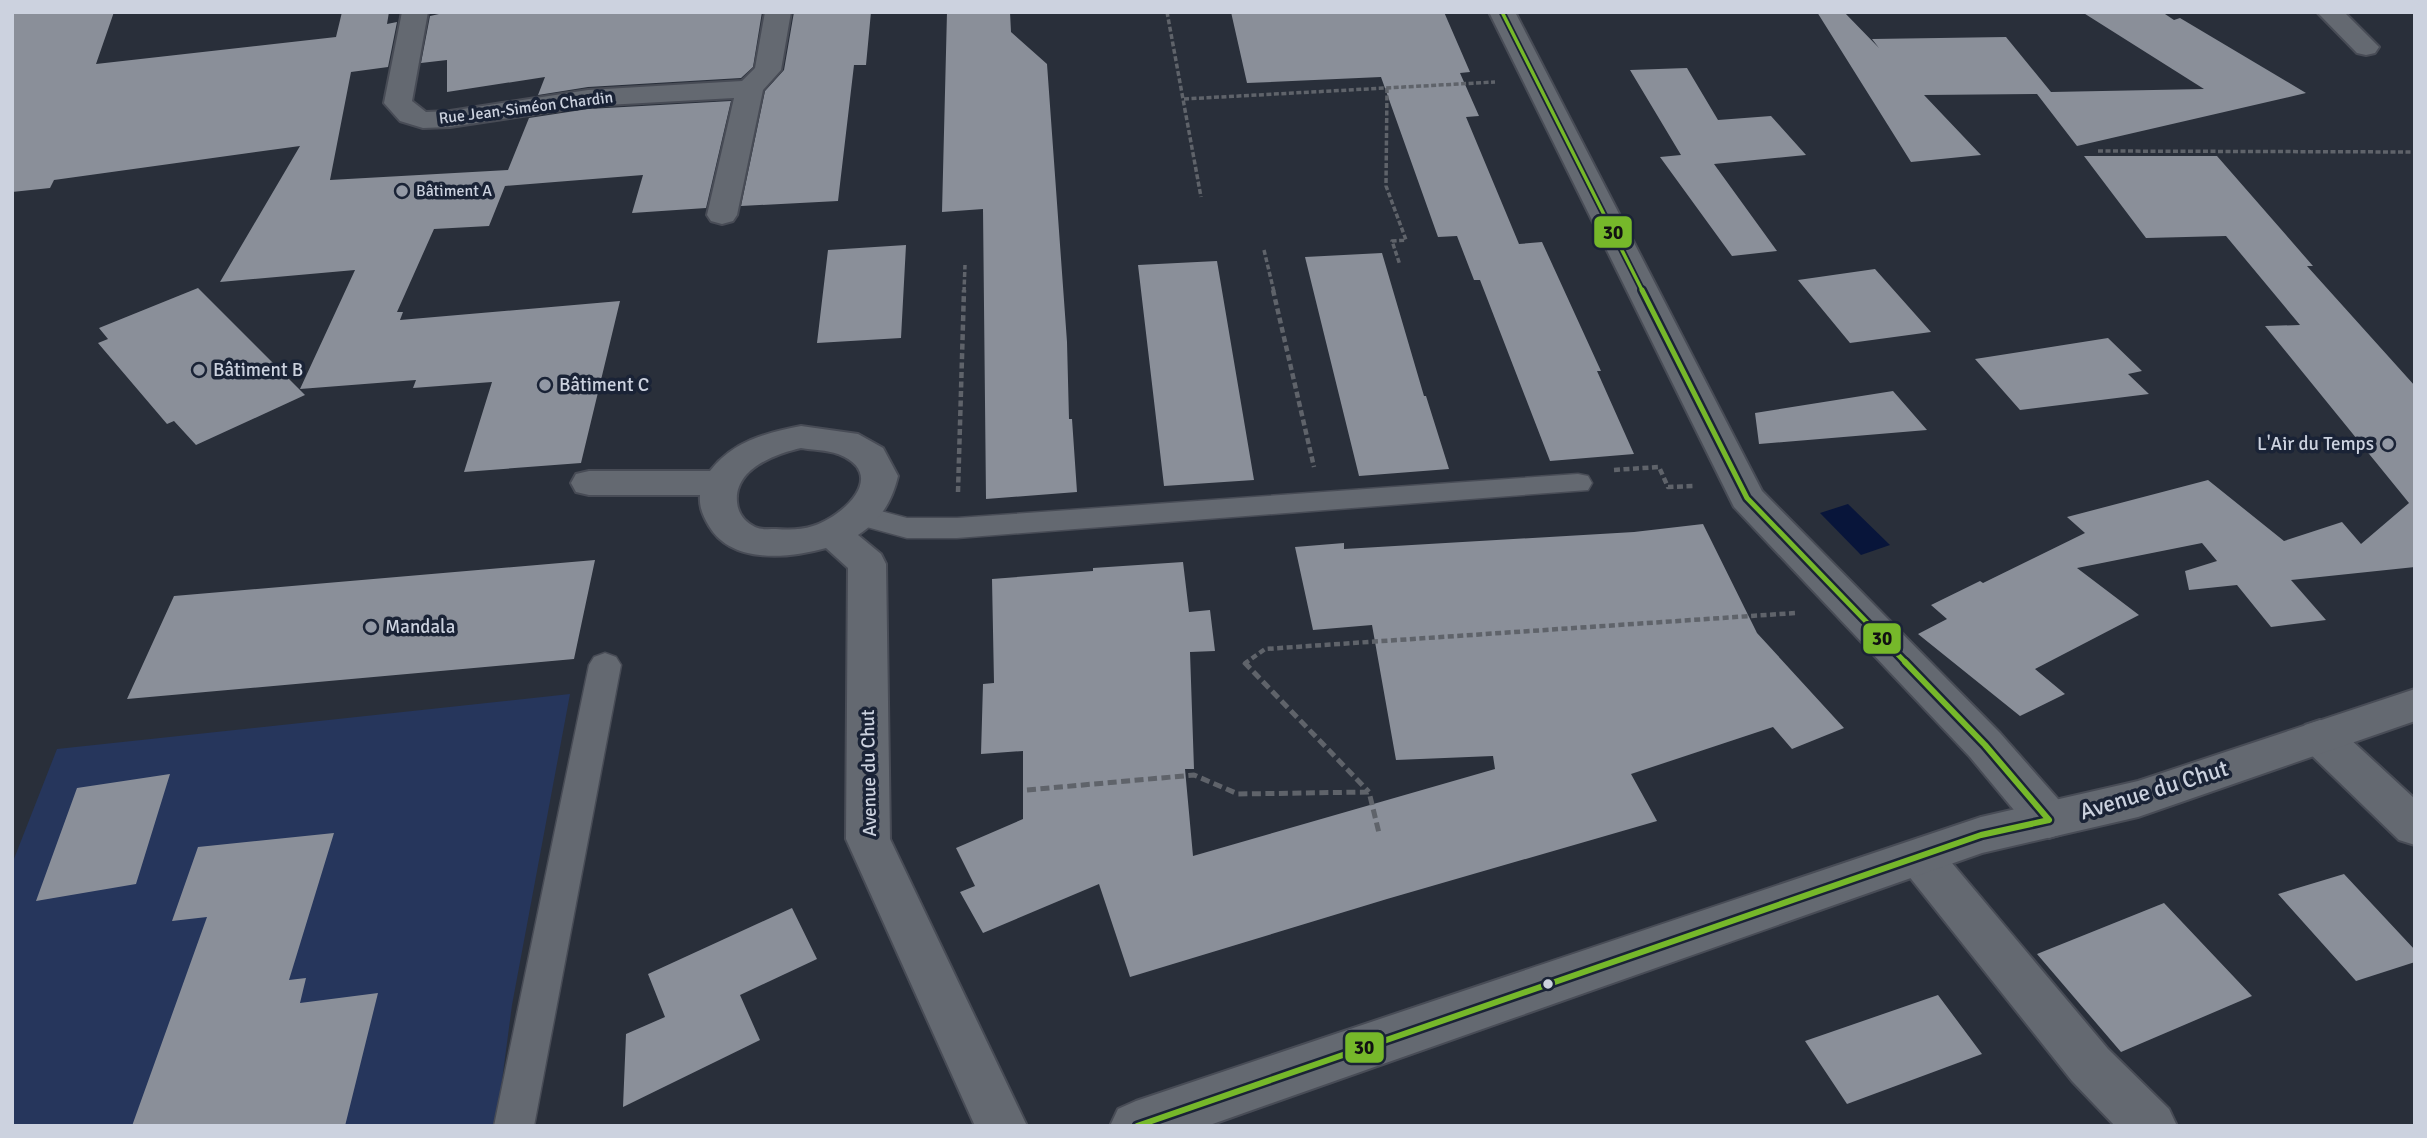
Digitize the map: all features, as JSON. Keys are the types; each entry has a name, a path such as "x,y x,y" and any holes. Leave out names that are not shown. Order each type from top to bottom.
{"street":[{"name":"Rue Jean-Siméon Chardin","path":"415,12 398,103 410,115 423,120 450,119 589,97 721,93 750,88"},
{"path":"722,215 750,88 768,70 778,12"},
{"path":"1502,12 1747,498 1984,745 2049,820"},
{"path":"2329,12 2366,47"},
{"path":"801,438 827,438 850,443 868,454 878,469 880,486 873,505 847,524 808,543 780,545 755,541 734,532 721,518 717,501 721,483 733,467 751,453 775,443 801,438"},
{"path":"589,483 721,483"},
{"name":"Avenue du Chut","path":"847,524 867,564 868,839 1001,1126"},
{"name":"Avenue du Chut","path":"1136,1126 1981,835 2138,799 2415,705"},
{"path":"2320,737 2415,827"},
{"path":"1920,857 2090,1065 2151,1126"}],"lane":[{"path":"847,524 957,528 1578,483"},
{"path":"514,1126 605,665"}],"path":[{"path":"1167,12 1201,197"},
{"path":"1184,99 1513,81 1517,89 1540,88"},
{"path":"1387,88 1386,186 1406,240 1392,240 1400,264"},
{"path":"2098,151 2415,152"},
{"path":"1264,250 1322,501"},
{"path":"957,528 965,265"},
{"path":"1379,832 1369,792 1243,663 1265,649 1807,612 1844,601"},
{"path":"1027,790 1194,775 1238,794 1369,792"}],"shaded area":[{"path":"1848,504 1890,545 1861,555 1820,513"},
{"path":"570,694 512,1005 496,1126 12,1126 12,864 57,749"}],"building":[{"path":"12,12 114,12 96,64 336,37 342,12 389,12 387,24 397,22 388,67 351,72 330,180 508,170 529,118 588,109 731,101 706,208 632,213 643,175 505,186 489,226 434,229 397,312 403,312 400,320 620,301 581,463 464,472 492,382 413,388 416,380 300,389 355,270 220,282 300,146 54,180 50,188 12,192"},
{"path":"448,12 762,12 753,67 741,78 588,87 538,95 545,77 447,92 447,60 421,63 430,16"},
{"path":"794,12 871,12 866,65 854,65 838,201 741,206 765,91 784,70"},
{"path":"947,12 1010,12 1011,32 1047,64 1067,342 1069,419 1072,419 1077,492 986,499 983,209 942,212"},
{"path":"1231,12 1444,12 1470,72 1460,73 1479,116 1466,117 1519,244 1542,242 1601,371 1597,371 1634,454 1550,461 1480,280 1474,280 1457,236 1438,237 1381,77 1247,83"},
{"path":"1817,12 1844,12 1879,48 1872,39 2006,37 2051,92 2204,89 2082,12 2162,12 2174,20 2180,18 2306,93 2077,146 2037,94 1924,95 1981,155 1911,162"},
{"path":"1687,68 1718,120 1771,116 1806,155 1714,164 1777,251 1732,256 1660,157 1681,155 1630,70"},
{"path":"2084,156 2217,156 2313,266 2307,266 2415,386 2415,567 2291,580 2326,620 2271,627 2237,585 2189,590 2185,571 2217,561 2202,543 2077,568 2139,615 2035,669 2065,694 2020,716 1918,634 1947,619 1931,605 2085,533 2067,517 2208,480 2284,541 2342,522 2361,544 2409,503 2265,326 2300,325 2226,236 2146,238"},
{"path":"906,245 901,338 817,343 828,250"},
{"path":"1382,253 1424,396 1449,469 1359,476 1305,257"},
{"path":"1217,261 1254,480 1164,486 1138,265"},
{"path":"1875,269 1931,332 1850,343 1798,280"},
{"name":"Bâtiment B","path":"198,288 305,395 196,445 174,421 167,424 98,343 108,339 99,328"},
{"path":"2108,338 2142,371 2128,374 2149,394 2020,410 1975,359"},
{"path":"1893,391 1927,430 1759,444 1755,413"},
{"path":"1703,524 1757,633 1844,728 1792,749 1773,727 1631,774 1657,821 1130,977 1099,884 983,933 960,892 975,886 956,848 1023,819 1023,751 981,754 983,684 994,683 992,579 1183,562 1189,612 1210,610 1215,651 1190,652 1194,769 1185,769 1193,856 1495,769 1493,756 1396,760 1372,625 1313,630 1295,547 1344,543 1344,549 1634,532"},
{"name":"Mandala","path":"595,560 574,659 127,699 174,596"},
{"path":"170,774 136,884 36,901 77,788"},
{"path":"334,833 289,980 306,978 300,1003 378,993 345,1126 132,1126 207,917 172,921 198,847"},
{"path":"2344,874 2415,950 2415,962 2356,981 2278,894"},
{"path":"2164,903 2252,996 2121,1052 2037,954"},
{"path":"792,908 817,959 740,995 760,1040 623,1107 626,1034 665,1017 648,974"},
{"path":"1938,995 1982,1054 1847,1104 1805,1041"}],"transit line":[{"name":"30","path":"1502,12 1747,498 1985,745 2049,820"},
{"name":"30","path":"1137,1126 1981,835 2049,820"}],"place":[{"name":"Bâtiment A","path":"402,191"},
{"name":"Bâtiment B","path":"199,370"},
{"name":"Bâtiment C","path":"545,385"},
{"name":"L'Air du Temps","path":"2388,444"},
{"name":"Mandala","path":"371,627"}]}
